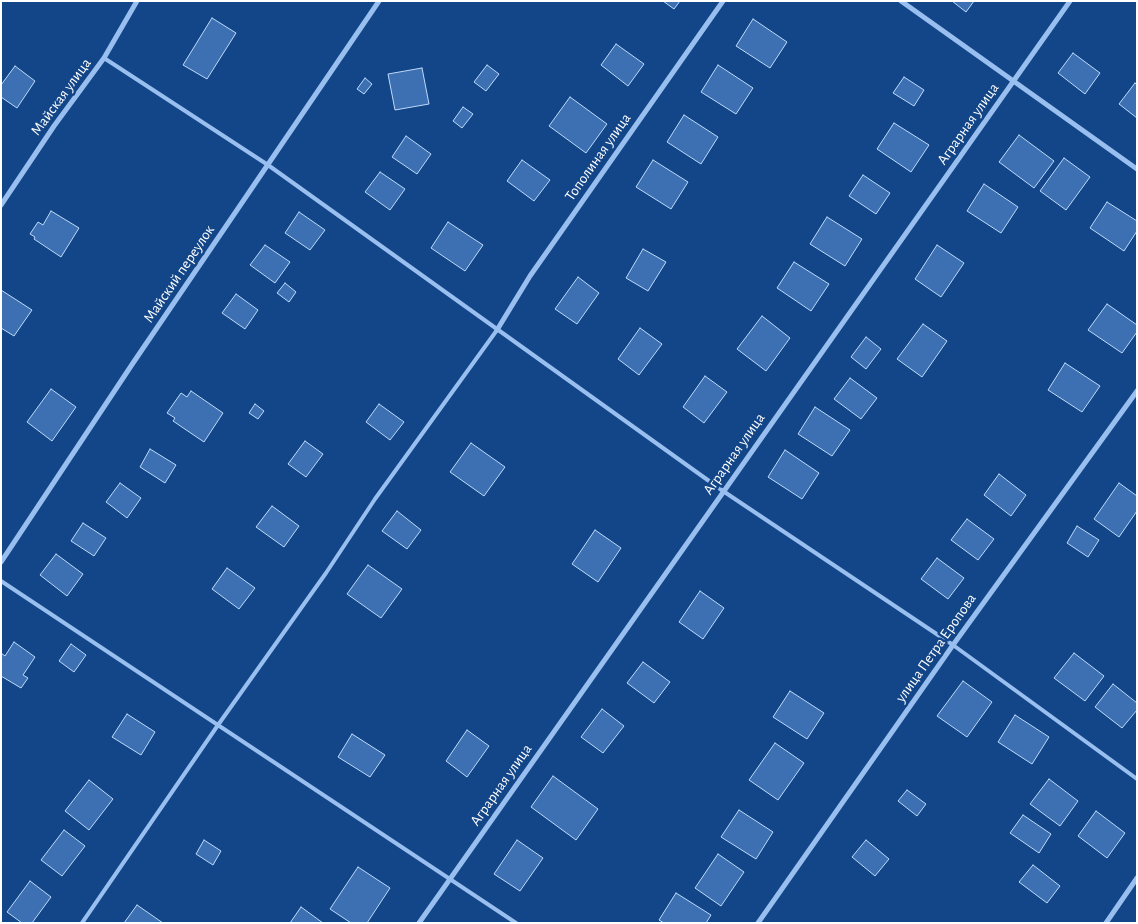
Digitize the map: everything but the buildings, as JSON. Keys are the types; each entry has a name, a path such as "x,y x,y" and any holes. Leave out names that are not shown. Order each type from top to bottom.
{"street":[{"name":"Майская улица","path":"1,205 54,126 104,58 137,1"},
{"name":"Майский переулок","path":"1,562 133,363 380,1"},
{"name":"Тополиная улица","path":"497,330 530,276 723,1"},
{"path":"900,1 1137,169"},
{"name":"Аграрная улица","path":"419,923 1070,1"},
{"name":"улица Петра Еропова","path":"758,923 952,645 1137,390"},
{"path":"1106,923 1137,878"}],"lane":[{"path":"104,58 268,165 723,491 952,645 1137,779"},
{"path":"82,923 218,725 326,573 375,499 497,330"},
{"path":"1,582 516,923"}]}
